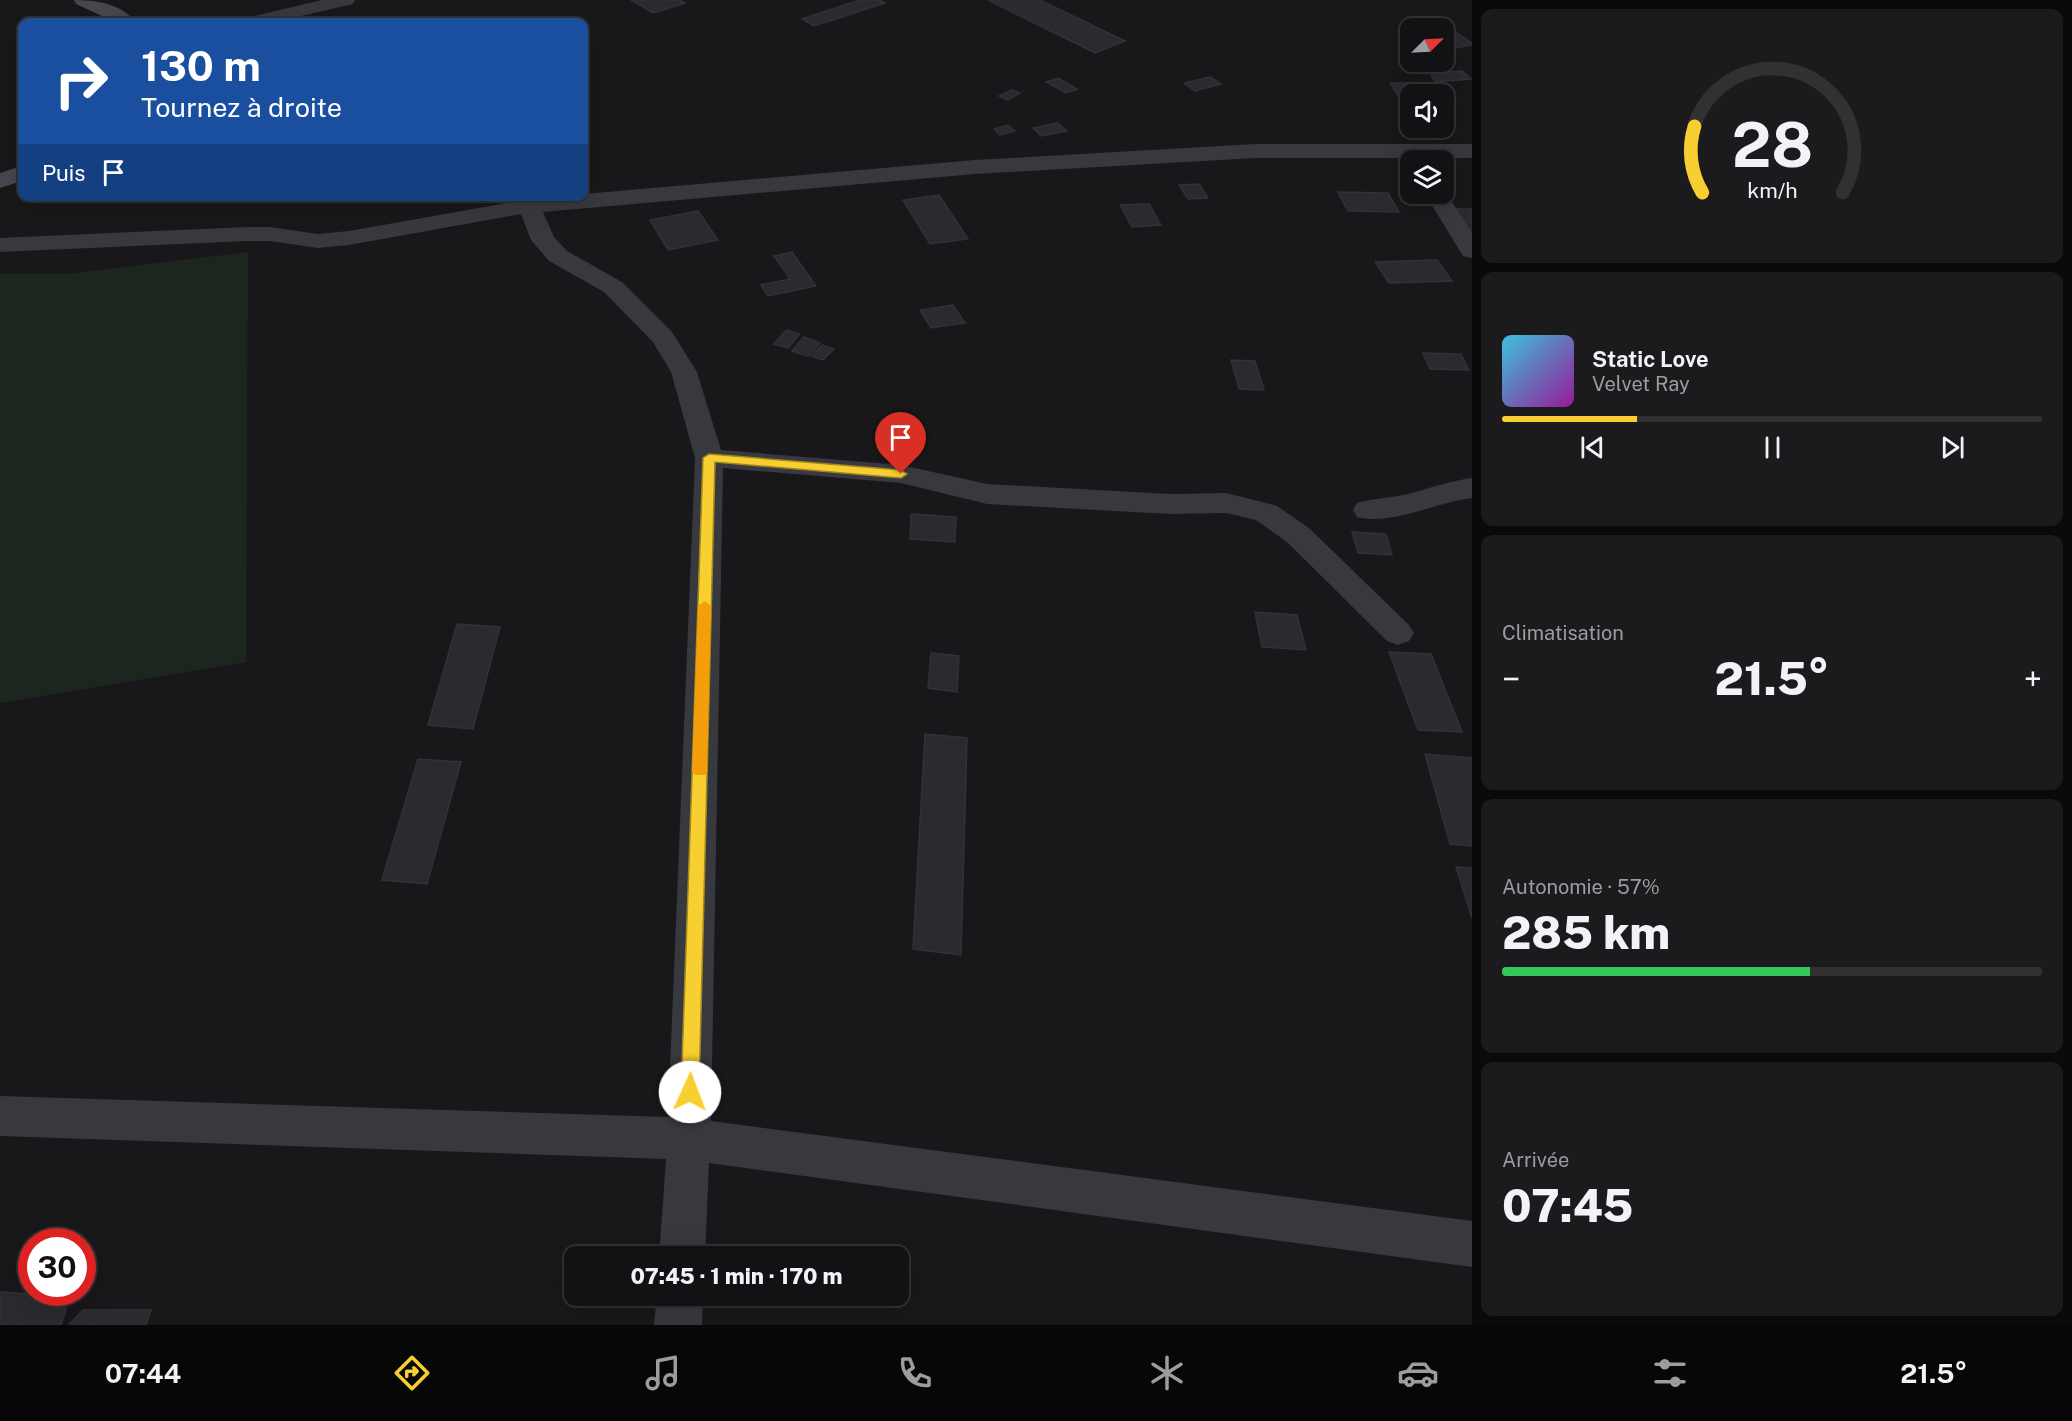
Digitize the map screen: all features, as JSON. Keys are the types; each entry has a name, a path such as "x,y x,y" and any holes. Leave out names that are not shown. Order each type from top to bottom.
{"street":[{"path":"83,0 122,18"},
{"path":"271,18 346,0"},
{"path":"588,196 975,166 1255,151 1400,156"},
{"path":"1454,153 1472,151"},
{"path":"0,181 18,174"},
{"path":"0,245 246,234 270,234 318,241 349,238 520,201 543,240 558,256 614,287 663,338 684,372 709,458 689,1139 683,1246"},
{"path":"1443,204 1472,251"},
{"path":"709,458 901,474 987,494 1170,504 1226,503 1266,513 1298,535 1398,633"},
{"path":"1368,510 1408,504 1472,488"},
{"path":"0,1116 689,1139 1472,1244"},
{"path":"678,1325 679,1306"}],"shaded area":[{"path":"248,252 246,662 0,703 0,274 66,274"}],"building":[{"path":"631,0 680,0 685,3 653,13"},
{"path":"860,0 879,0 885,3 814,26 802,19"},
{"path":"988,0 1040,0 1125,41 1095,53"},
{"path":"1454,31 1472,43 1472,45 1454,48"},
{"path":"1462,71 1471,79 1435,82 1430,73 1454,72"},
{"path":"1210,77 1221,84 1195,91 1184,83"},
{"path":"1058,78 1077,89 1066,93 1046,82"},
{"path":"1390,83 1409,84 1400,84 1400,99"},
{"path":"1012,90 1020,93 1008,100 999,96"},
{"path":"1058,123 1067,131 1041,136 1033,128"},
{"path":"1008,125 1015,131 1000,135 994,129"},
{"path":"1199,184 1208,198 1188,199 1179,185"},
{"path":"1338,192 1388,193 1399,212 1348,211"},
{"path":"939,195 968,239 930,244 903,200"},
{"path":"1149,204 1161,225 1132,227 1120,205"},
{"path":"1455,209 1472,209 1472,230 1468,230"},
{"path":"698,211 718,240 668,250 650,220"},
{"path":"792,252 816,286 768,296 761,285 790,279 774,256"},
{"path":"1437,260 1452,281 1389,283 1375,262"},
{"path":"953,305 965,323 931,328 920,310"},
{"path":"786,330 800,334 788,348 774,344"},
{"path":"804,337 820,343 808,356 792,351"},
{"path":"822,345 834,349 823,360 811,356"},
{"path":"1423,353 1461,354 1469,370 1430,369"},
{"path":"1231,360 1255,361 1264,390 1239,389"},
{"path":"911,514 956,517 955,542 910,539"},
{"path":"1352,532 1386,534 1392,555 1358,553"},
{"path":"1255,612 1297,615 1306,650 1262,647"},
{"path":"457,624 500,627 473,729 428,725"},
{"path":"1389,652 1431,654 1462,732 1418,730"},
{"path":"931,653 959,656 957,692 928,688"},
{"path":"925,734 967,738 961,955 913,949"},
{"path":"1425,754 1472,758 1472,846 1450,844"},
{"path":"418,759 461,762 427,884 382,880"},
{"path":"1456,867 1472,868 1472,918"},
{"path":"1,1292 18,1293 18,1306 67,1306 61,1325 0,1325"},
{"path":"83,1310 151,1310 146,1325 69,1325"}],"slow traffic":[{"path":"700,771 705,606"}],"route":[{"path":"690,1092 709,458 901,474"}]}
